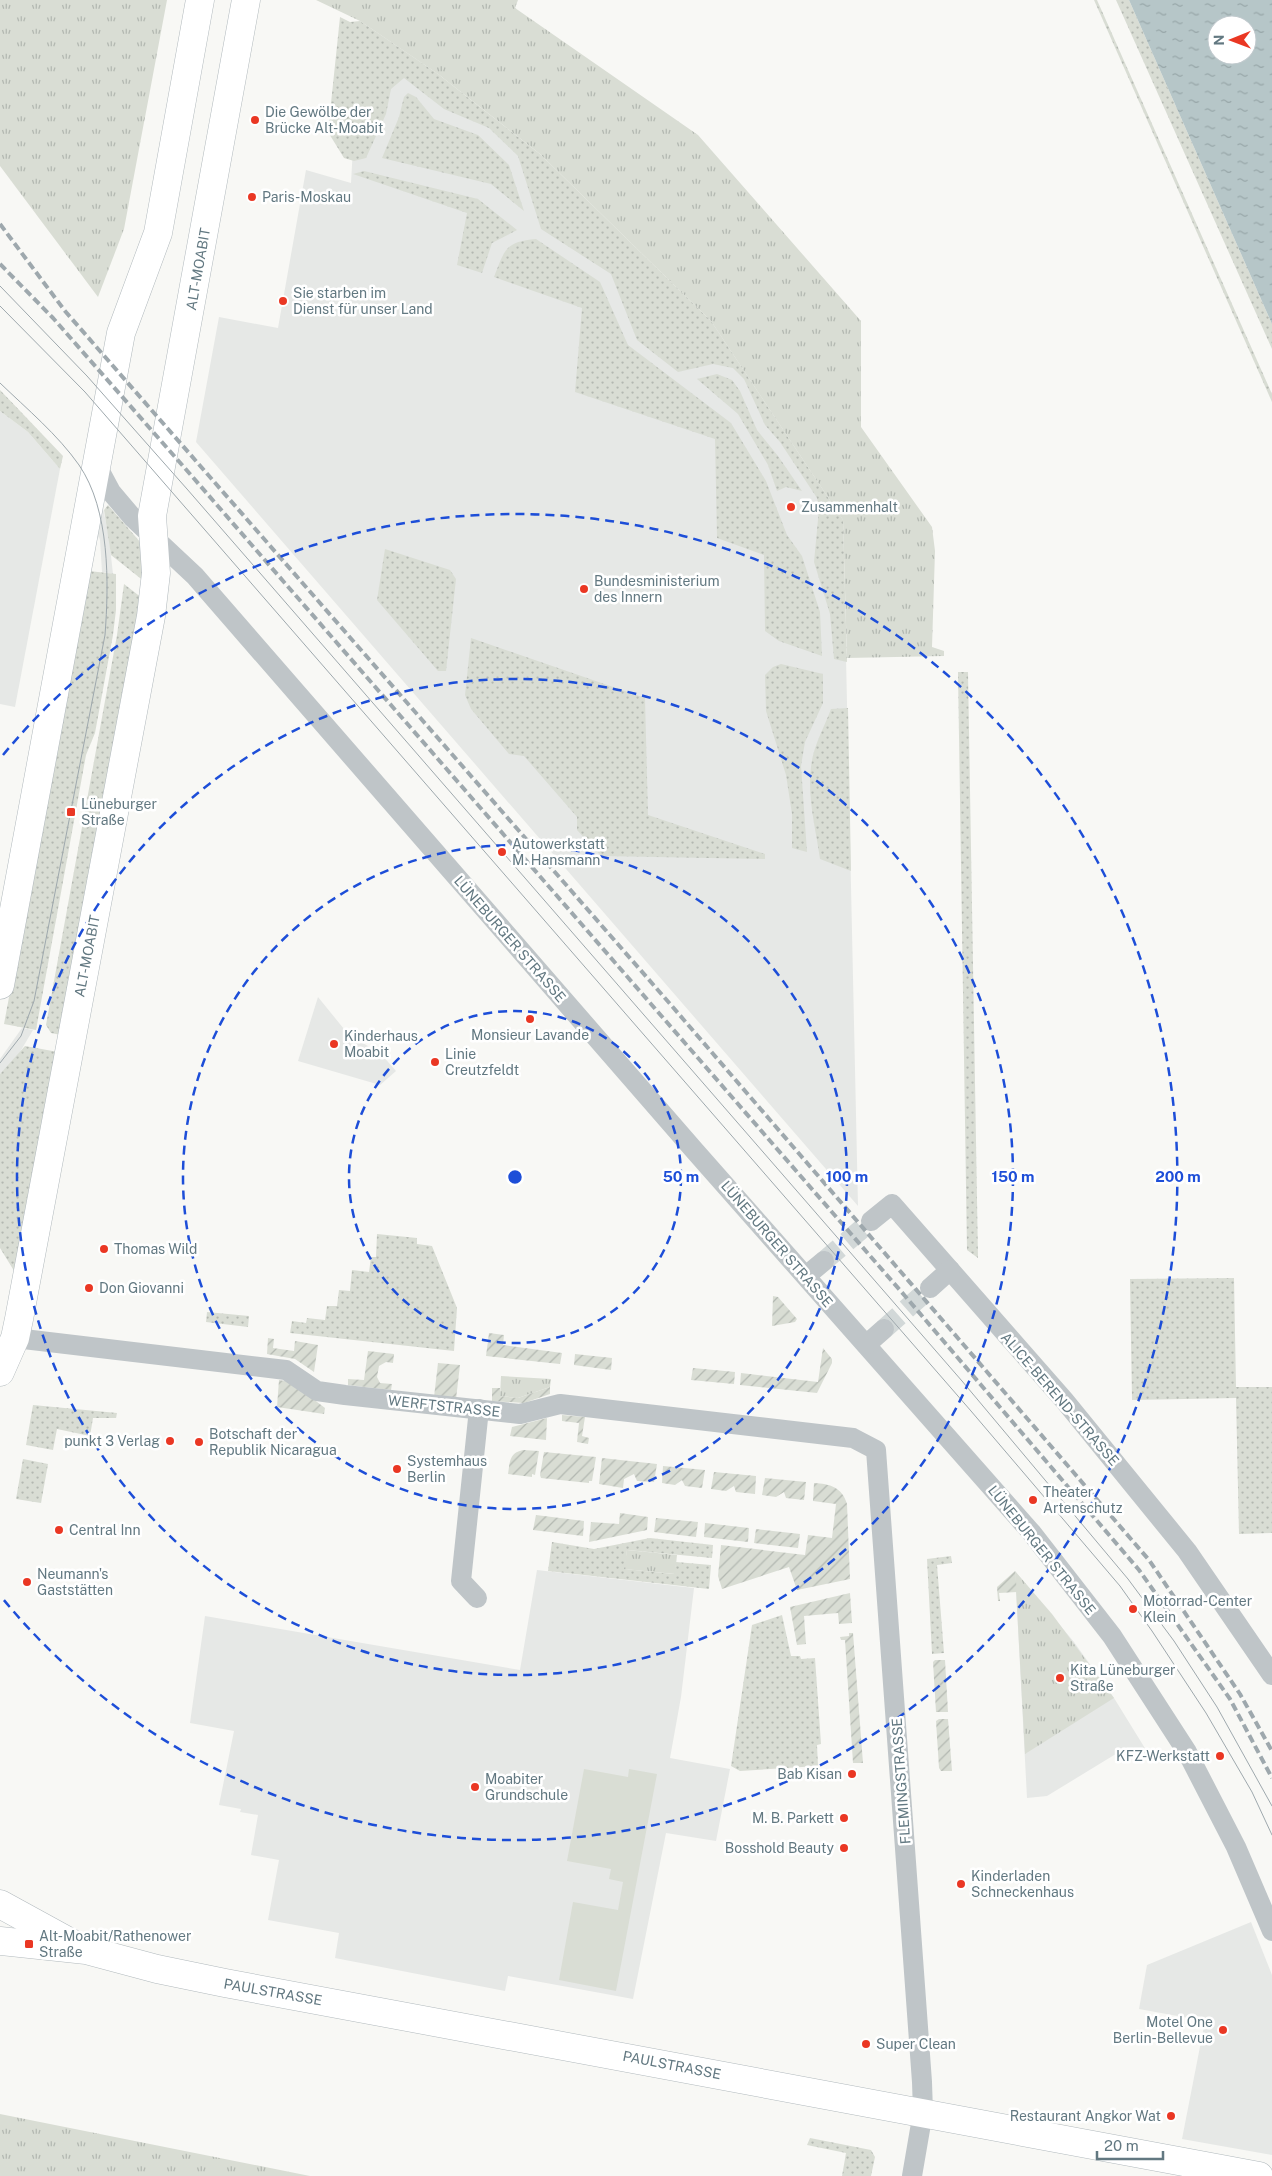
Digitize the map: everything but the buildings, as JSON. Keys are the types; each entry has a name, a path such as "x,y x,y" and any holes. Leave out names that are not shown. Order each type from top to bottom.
{"street":[{"name":"ALT-MOABIT","path":"0,1372 154,599 156,573 152,516 246,0"},
{"path":"0,986 121,333 158,233 200,1"},
{"path":"96,464 110,492 154,538"},
{"name":"LÜNEBURGER STRASSE","path":"154,538 195,576 1031,1532 1112,1636 1187,1752 1268,1911 1272,1931"},
{"name":"ALICE-BEREND-STRASSE","path":"871,1222 892,1204 1064,1400 1187,1551 1272,1675"},
{"path":"806,1276 824,1261"},
{"path":"930,1288 950,1270"},
{"path":"867,1344 884,1329"},
{"name":"WERFTSTRASSE","path":"7,1337 286,1370 317,1391 520,1414 560,1404 853,1438 876,1450"},
{"path":"477,1598 462,1581 479,1409"},
{"name":"FLEMINGSTRASSE","path":"876,1450 888,1580 923,2112 912,2176"},
{"name":"PAULSTRASSE","path":"0,1904 86,1950"},
{"name":"PAULSTRASSE","path":"0,1940 86,1950 157,1969 225,1983 1259,2176"}],"shaded area":[{"name":"Bundesministerium des Innern","path":"360,21 438,74 711,321 843,520 858,1206 196,442 219,317 278,328 306,170 351,183"},
{"path":"0,411 28,432 60,469 15,707 0,704"},
{"path":"101,498 109,538 113,574 102,572 100,540 99,537 96,539"},
{"name":"Kinderhaus Moabit","path":"318,997 348,1034 381,1054 396,1071 380,1085 298,1061"},
{"path":"22,1028 33,1030 17,1057 0,1074 0,1059"},
{"name":"Moabiter Grundschule","path":"537,1570 694,1588 681,1697 670,1758 730,1769 716,1841 666,1833 633,1999 508,1976 505,1991 335,1958 339,1933 268,1920 279,1860 251,1855 258,1815 240,1812 241,1809 219,1805 234,1731 190,1723 205,1616 520,1670"},
{"name":"Kita Lüneburger Straße","path":"1015,1571 1074,1642 1114,1698 1151,1758 1139,1749 1124,1749 1047,1796 1027,1798"},
{"path":"1251,1922 1272,1975 1272,2155 1182,2139 1205,2021 1139,2009 1147,1965"}],"green space":[{"path":"0,0 167,0 124,229 98,297 0,166"},
{"path":"316,0 518,0 515,8 698,135 861,321 861,427 932,527 935,551 932,647 944,651 944,656 847,658 843,520 711,321 540,154 438,74 360,21"},
{"path":"1094,0 1097,0 1272,394 1272,402"},
{"path":"1116,0 1129,0 1272,324 1272,349"},
{"path":"340,17 350,22 360,21 438,74 540,154 711,321 843,520 847,662 834,659 830,614 814,562 819,509 817,498 780,442 765,425 744,379 733,368 713,364 678,372 637,340 611,274 541,229 518,156 489,128 444,109 404,78 391,89 386,114 366,158 354,161 344,158 328,132"},
{"path":"408,93 416,97 434,119 478,135 509,165 524,211 491,184 382,158 399,117 404,97"},
{"path":"364,171 478,199 517,230 492,243 482,273 457,265 467,213 353,174"},
{"path":"536,239 600,282 628,345 731,423 766,481 787,535 802,556 820,612 822,656 779,641 765,631 764,555 717,538 715,439 575,392 582,308 494,277 504,253 512,245"},
{"path":"717,374 732,380 740,391 757,430 802,491 786,487 777,491 768,465 738,414 697,379"},
{"path":"0,390 63,456 60,469 28,432 0,411"},
{"path":"108,505 141,543 145,582 111,555 104,510"},
{"path":"385,549 450,570 456,579 446,671 438,671 377,600"},
{"path":"89,571 116,574 116,610 95,733 86,755 36,1030 4,1024"},
{"path":"124,584 142,598 61,1035 51,1033 46,1025 117,635"},
{"path":"471,638 645,698 648,815 765,854 765,859 601,856 577,830 577,817 524,756 509,754 471,709 465,695"},
{"path":"781,664 823,674 823,703 805,742 801,766 807,852 792,848 792,814 786,775 766,711 765,675 773,667"},
{"path":"958,672 968,672 978,1258 967,1250"},
{"path":"848,708 851,871 820,859 810,790 814,752 831,709"},
{"path":"25,1046 58,1052 16,1274 0,1248 0,1074"},
{"path":"377,1234 417,1238 417,1244 432,1246 457,1308 454,1351 290,1333 292,1321 306,1323 307,1318 325,1320 327,1306 337,1306 339,1290 350,1291 352,1270 369,1272 371,1257 376,1257"},
{"path":"1234,1278 1236,1387 1272,1387 1272,1533 1239,1534 1236,1398 1132,1400 1130,1279"},
{"path":"773,1296 778,1297 797,1319 795,1322 772,1326"},
{"path":"207,1312 249,1316 248,1327 206,1322"},
{"path":"489,1333 504,1335 503,1345 562,1353 560,1364 486,1356"},
{"path":"268,1338 274,1339 273,1348 294,1351 295,1341 318,1345 314,1372 295,1359 267,1354"},
{"path":"823,1348 832,1359 832,1363 817,1393 740,1385 741,1373 818,1382"},
{"path":"368,1351 394,1354 393,1363 386,1362 379,1366 377,1377 380,1383 392,1384 391,1390 348,1385 348,1379 364,1380"},
{"path":"575,1354 612,1358 611,1370 574,1365"},
{"path":"438,1363 460,1365 456,1399 434,1397"},
{"path":"693,1368 735,1372 734,1384 691,1380"},
{"path":"501,1376 551,1379 550,1387 518,1398 500,1396"},
{"path":"279,1380 291,1382 325,1408 324,1414 277,1407"},
{"path":"550,1387 550,1394 524,1403 492,1401 492,1388 500,1388 500,1396 518,1398"},
{"path":"33,1405 117,1413 116,1418 93,1418 90,1436 57,1429 53,1450 26,1445"},
{"path":"562,1415 585,1417 582,1436 589,1438 588,1444 577,1442 579,1423 562,1421"},
{"path":"547,1418 546,1440 510,1436 512,1427"},
{"path":"518,1451 539,1451 535,1475 532,1474 532,1477 508,1474 513,1456"},
{"path":"544,1452 596,1457 592,1481 589,1481 589,1483 541,1478"},
{"path":"602,1458 657,1464 654,1482 637,1481 634,1474 624,1479 623,1488 599,1484"},
{"path":"23,1459 48,1464 41,1503 16,1499"},
{"path":"663,1466 705,1470 702,1488 685,1486 682,1480 675,1485 662,1483"},
{"path":"714,1472 756,1476 755,1494 736,1492 734,1486 726,1491 711,1489"},
{"path":"765,1478 806,1482 804,1500 786,1498 784,1492 776,1497 762,1495"},
{"path":"814,1483 825,1484 835,1488 845,1498 847,1504 850,1579 797,1590 789,1567 722,1589 718,1576 721,1545 805,1555 808,1535 832,1538 836,1504 813,1501"},
{"path":"620,1513 648,1517 647,1530 589,1542 591,1522 619,1524"},
{"path":"536,1515 584,1521 583,1536 533,1530"},
{"path":"656,1518 698,1522 696,1537 654,1532"},
{"path":"705,1523 749,1528 748,1542 704,1537"},
{"path":"756,1529 800,1534 798,1548 754,1543"},
{"path":"650,1538 713,1545 712,1558 627,1550 625,1569 674,1574 676,1562 711,1565 709,1589 548,1571 552,1542 594,1549"},
{"path":"627,1550 677,1555 675,1574 624,1569"},
{"path":"951,1556 952,1563 937,1565 944,1653 932,1654 927,1559"},
{"name":"Kita Lüneburger Straße","path":"1015,1571 1052,1614 1114,1698 1025,1754"},
{"path":"1015,1571 1017,1592 999,1593 1000,1601 998,1601 997,1587"},
{"path":"850,1593 852,1623 839,1624 838,1613 804,1616 806,1644 797,1645 790,1607"},
{"path":"782,1615 791,1656 800,1656 801,1659 815,1658 821,1744 817,1745 818,1766 740,1771 731,1766 752,1625"},
{"path":"849,1633 853,1633 863,1763 853,1763 845,1640 841,1640 840,1637 849,1636"},
{"path":"935,1660 945,1660 948,1712 936,1712 933,1662"},
{"path":"948,1719 952,1771 941,1771 939,1768 936,1721"},
{"path":"584,1769 628,1777 629,1769 657,1774 616,1991 559,1980 573,1902 618,1910 623,1882 609,1879 611,1869 567,1861"},
{"path":"0,2114 310,2176 0,2176"},
{"path":"810,2138 871,2150 875,2157 871,2176 842,2176 846,2153 807,2145"}],"water":[{"path":"1129,0 1272,0 1272,324"}],"tunnel":[{"path":"824,1261 871,1221"},
{"path":"884,1329 930,1288"}],"tram line":[{"path":"0,286 87,376 187,489 962,1381 1128,1579 1174,1641 1217,1707 1272,1806"},
{"path":"0,306 85,392 971,1411 1120,1586 1206,1713 1252,1792 1272,1835"},
{"path":"0,383 42,422 79,465 97,503 102,525 107,570 105,635 34,1001 21,1036 0,1063"}],"railway":[{"path":"0,224 65,311 671,1005 1149,1560 1240,1694 1272,1751"},
{"path":"0,264 53,318 190,474 905,1296 1139,1570 1230,1699 1272,1778"}],"place":[{"name":"Die Gewölbe der Brücke Alt-Moabit","path":"255,120"},
{"name":"Paris-Moskau","path":"252,197"},
{"name":"Sie starben im Dienst für unser Land","path":"283,301"},
{"name":"Zusammenhalt","path":"791,507"},
{"name":"Bundesministerium des Innern","path":"584,589"},
{"name":"Lüneburger Straße","path":"71,812"},
{"name":"Autowerkstatt M. Hansmann","path":"502,852"},
{"name":"Monsieur Lavande","path":"530,1019"},
{"name":"Kinderhaus Moabit","path":"334,1044"},
{"name":"Linie Creutzfeldt","path":"435,1062"},
{"name":"Thomas Wild","path":"104,1249"},
{"name":"Don Giovanni","path":"89,1288"},
{"name":"punkt 3 Verlag","path":"170,1441"},
{"name":"Botschaft der Republik Nicaragua","path":"199,1442"},
{"name":"Systemhaus Berlin","path":"397,1469"},
{"name":"Theater Artenschutz","path":"1033,1500"},
{"name":"Central Inn","path":"59,1530"},
{"name":"Neumann's Gaststätten","path":"27,1582"},
{"name":"Motorrad-Center Klein","path":"1133,1609"},
{"name":"Kita Lüneburger Straße","path":"1060,1678"},
{"name":"KFZ-Werkstatt","path":"1220,1756"},
{"name":"Bab Kisan","path":"852,1774"},
{"name":"Moabiter Grundschule","path":"475,1787"},
{"name":"M. B. Parkett","path":"844,1818"},
{"name":"Bosshold Beauty","path":"844,1848"},
{"name":"Kinderladen Schneckenhaus","path":"961,1884"},
{"name":"Alt-Moabit/Rathenower Straße","path":"29,1944"},
{"name":"Motel One Berlin-Bellevue","path":"1223,2030"},
{"name":"Super Clean","path":"866,2044"},
{"name":"Restaurant Angkor Wat","path":"1171,2116"}]}
